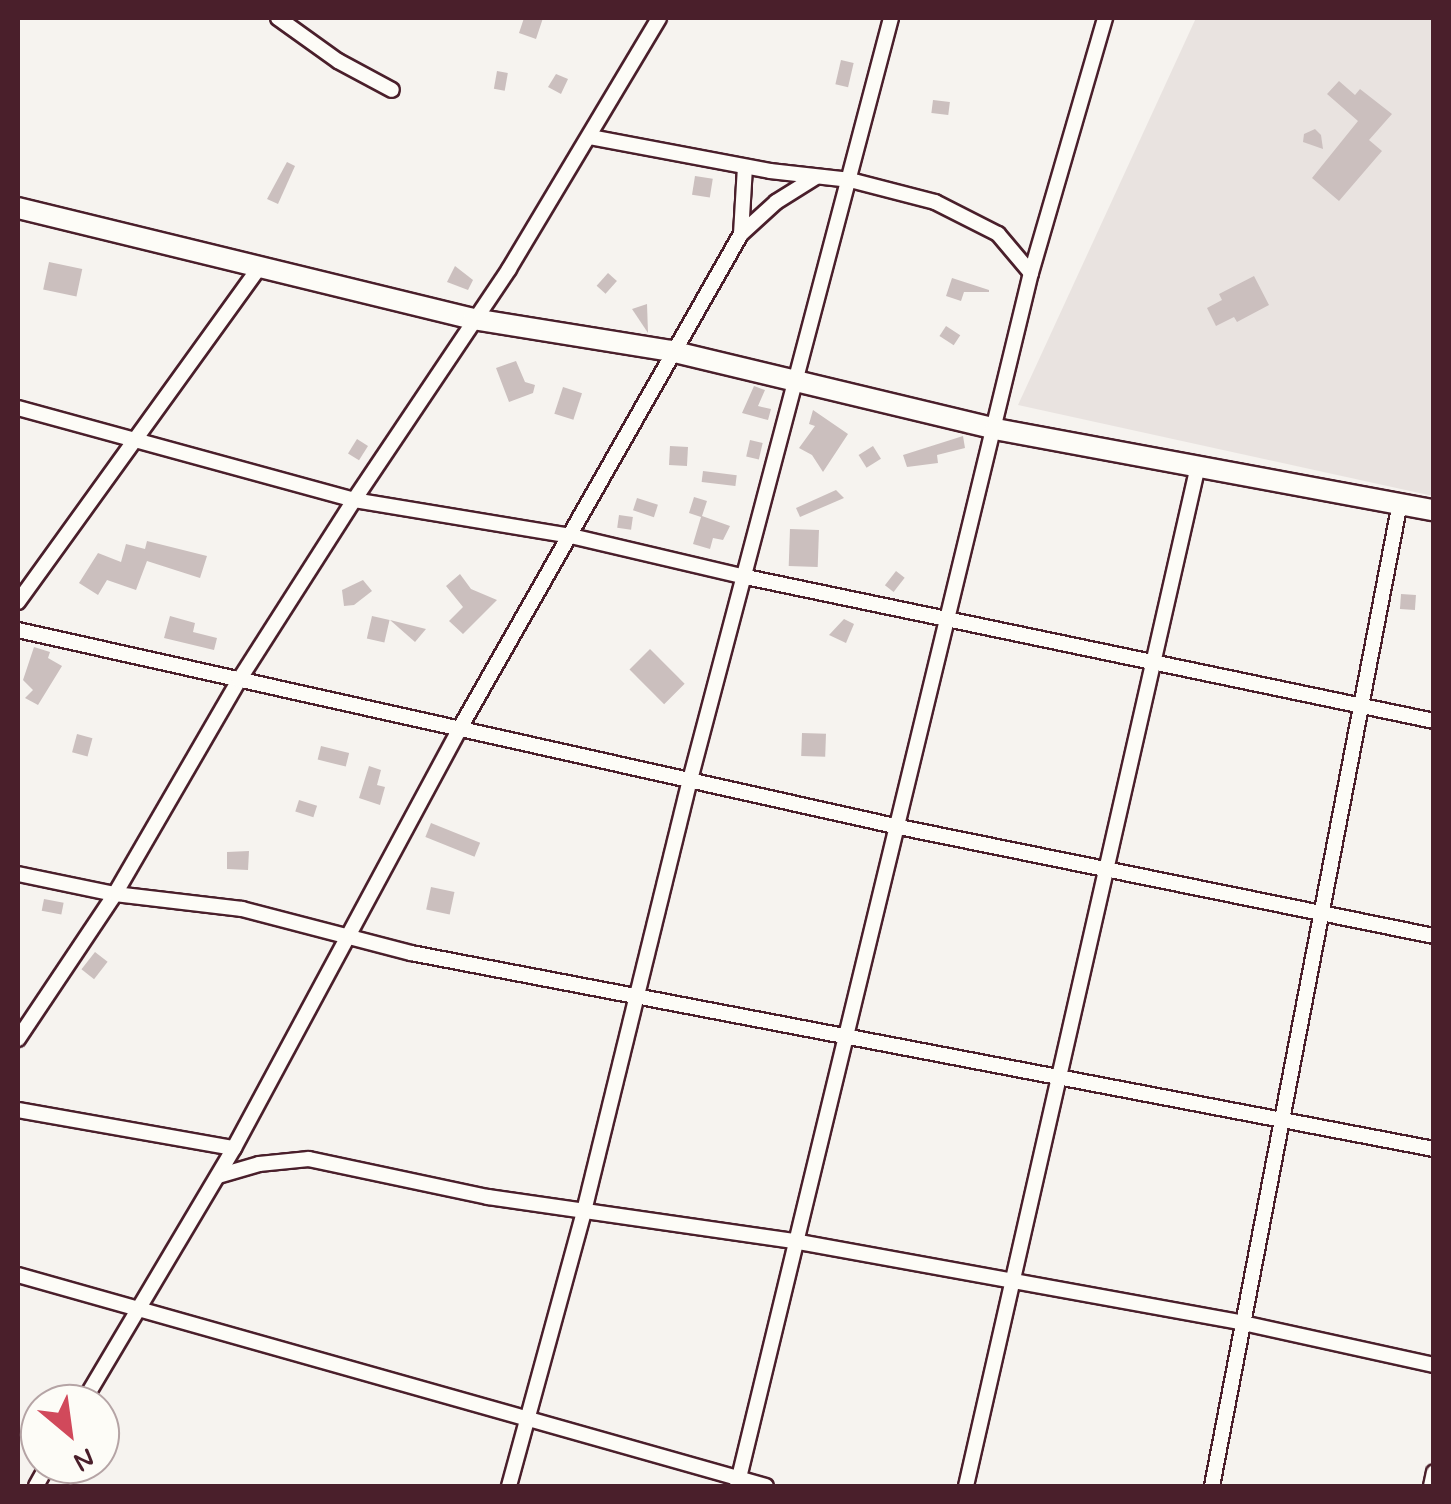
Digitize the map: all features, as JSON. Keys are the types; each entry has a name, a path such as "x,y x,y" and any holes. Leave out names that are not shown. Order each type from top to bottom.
{"street":[{"path":"278,18 338,61 392,90"},
{"path":"18,1040 115,894 240,680 590,136 660,18"},
{"path":"508,1486 584,1212 690,780 891,18"},
{"path":"738,1483 850,1035 1030,273 1105,18"},
{"path":"590,136 745,167 850,180 934,202 988,227 1012,246 1030,273"},
{"path":"741,234 745,167"},
{"path":"93,1384 234,1148 460,728 571,536 671,350 741,234 776,202 816,176"},
{"path":"18,208 473,319 671,350 995,428 1434,510"},
{"path":"18,602 133,437 261,265"},
{"path":"18,408 354,500 571,536 746,578 1434,721"},
{"path":"966,1486 1198,466"},
{"path":"1212,1486 1400,502"},
{"path":"18,630 898,827 1434,936"},
{"path":"18,874 115,894 242,909 411,954 1434,1149"},
{"path":"18,1110 234,1148"},
{"path":"218,1176 260,1164 309,1160 488,1197 799,1242 1244,1323 1434,1365"},
{"path":"18,1275 738,1483 766,1486"},
{"path":"1431,1486 1434,1472"}],"shaded area":[{"path":"1196,18 1433,18 1433,496 1018,405"}],"building":[{"path":"524,18 543,18 536,39 519,33"},
{"path":"841,60 854,63 848,87 835,84"},
{"path":"497,71 508,73 505,91 494,89"},
{"path":"556,74 568,79 561,94 548,87"},
{"path":"1339,81 1355,95 1360,89 1392,114 1369,140 1382,151 1339,201 1312,178 1358,121 1327,94"},
{"path":"933,100 950,102 948,115 931,113"},
{"path":"1315,129 1321,135 1323,149 1303,142 1304,134"},
{"path":"287,162 295,166 278,204 267,199"},
{"path":"695,176 713,179 710,198 692,195"},
{"path":"49,262 82,269 76,296 43,289"},
{"path":"455,266 473,280 468,290 447,282"},
{"path":"608,273 617,281 606,294 597,286"},
{"path":"1254,276 1269,305 1237,322 1234,317 1216,326 1207,308 1222,300 1219,294"},
{"path":"952,278 989,292 964,292 961,301 946,296"},
{"path":"647,304 648,333 632,309"},
{"path":"946,326 960,335 954,345 939,336"},
{"path":"516,361 525,382 535,385 533,393 509,402 496,368"},
{"path":"754,386 765,390 758,406 771,409 768,420 742,413"},
{"path":"563,387 582,393 573,420 554,414"},
{"path":"813,410 848,434 823,472 812,455 799,448 815,426 809,424"},
{"path":"963,436 965,448 937,455 938,463 907,467 903,455"},
{"path":"357,439 368,446 359,460 348,453"},
{"path":"750,440 763,443 759,459 746,457"},
{"path":"670,446 688,447 687,466 669,465"},
{"path":"873,446 881,459 867,468 859,455"},
{"path":"703,471 737,475 735,486 702,482"},
{"path":"836,490 844,498 800,517 796,508"},
{"path":"694,497 707,501 702,516 730,526 723,540 713,538 710,549 693,544 701,517 689,513"},
{"path":"637,498 658,505 654,517 633,510"},
{"path":"619,515 633,517 631,530 617,528"},
{"path":"790,529 819,530 818,567 789,566"},
{"path":"147,541 207,556 200,578 147,561 136,590 107,580 98,595 79,583 98,553 121,562 126,544 145,549"},
{"path":"896,571 905,578 894,592 885,585"},
{"path":"460,574 471,589 497,600 463,634 449,621 463,607 446,586"},
{"path":"363,580 372,591 354,605 344,606 342,590"},
{"path":"1401,594 1416,595 1415,610 1400,609"},
{"path":"170,616 195,623 193,632 217,638 214,650 164,638"},
{"path":"372,616 390,620 384,642 367,638"},
{"path":"844,619 854,624 846,643 829,635"},
{"path":"390,620 426,629 415,642"},
{"path":"34,647 50,652 48,658 62,666 38,705 25,698 33,690 23,680"},
{"path":"650,649 685,684 664,704 629,670"},
{"path":"802,733 826,734 825,757 801,756"},
{"path":"77,734 92,738 88,756 72,752"},
{"path":"321,746 349,753 346,767 318,760"},
{"path":"369,766 381,770 377,785 385,787 380,805 359,798"},
{"path":"299,800 317,806 313,817 295,811"},
{"path":"431,823 480,843 475,857 425,837"},
{"path":"249,851 248,870 227,869 227,852"},
{"path":"431,887 454,892 450,914 426,909"},
{"path":"44,899 64,903 61,915 42,911"},
{"path":"95,952 108,962 94,979 81,969"}]}
